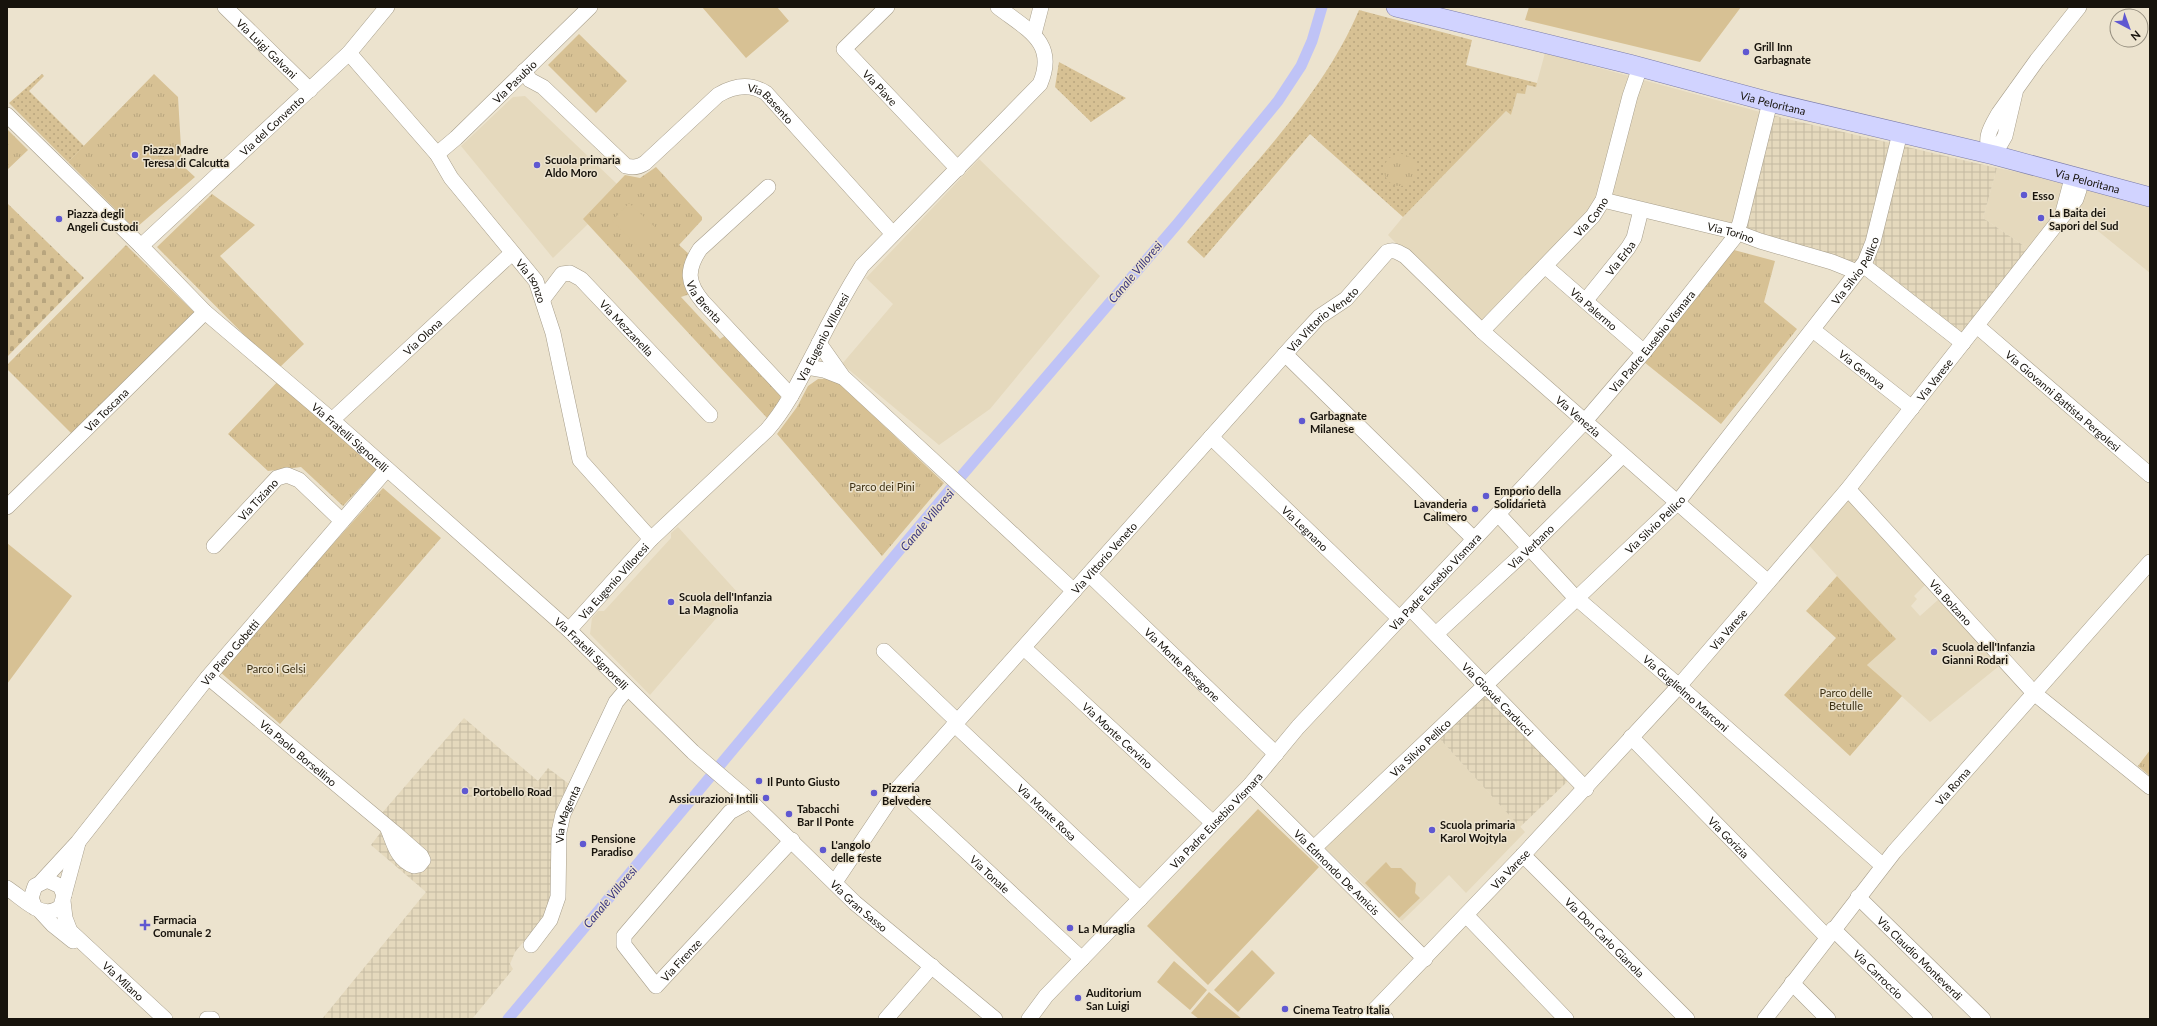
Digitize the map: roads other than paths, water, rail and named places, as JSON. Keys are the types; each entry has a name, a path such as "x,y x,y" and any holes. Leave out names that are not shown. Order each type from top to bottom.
{"main road":[{"name":"Via Peloritana","path":"1396,7 1640,67 1770,102 1994,155 2150,197"}],"street":[{"name":"Via Luigi Galvani","path":"225,7 310,90"},
{"name":"Via del Convento","path":"141,246 349,53 387,7"},
{"name":"Via Piave","path":"887,7 844,49 958,169"},
{"name":"Via Eugenio Villoresi","path":"569,630 651,539 767,430 780,415 862,266 1040,84 1046,62 1044,50 1034,34 998,7"},
{"path":"1034,34 1040,7"},
{"path":"1994,155 1987,145 1990,129 2036,60 2079,7"},
{"name":"Via Pasubio","path":"437,154 456,138 587,10"},
{"name":"Via Isonzo","path":"349,53 437,154 451,178 536,281 543,299 563,373 580,460 651,539"},
{"name":"Via Como","path":"1482,332 1593,216 1603,200 1630,96 1640,67"},
{"name":"Via Basento","path":"526,69 530,80 543,87 626,166 636,167 645,163 718,95 735,87 758,88 766,93 893,234"},
{"name":"Via Padre Eusebio Vismara","path":"1029,1019 1046,996 1212,822 1250,785 1298,727 1585,422 1644,352 1731,242 1736,232 1770,102"},
{"name":"Via Fratelli Signorelli","path":"7,115 141,246 205,312 332,420 569,630 627,689 697,756 731,784"},
{"name":"Via Silvio Pellico","path":"1314,848 1677,503 1860,269 1874,242 1900,133"},
{"name":"Via Varese","path":"1376,1016 1425,958 1586,788 1679,686 1848,489 2062,216 2070,186 2078,178"},
{"name":"Via Brenta","path":"768,187 700,249 691,265 691,280 695,292 703,302 791,396"},
{"name":"Via Torino","path":"1603,200 1736,232 1760,241 1860,269 1963,343"},
{"name":"Via Erba","path":"1586,300 1628,248 1634,238 1641,210"},
{"name":"Via Venezia","path":"1391,250 1395,250 1404,256 1482,332 1622,456 1768,582"},
{"name":"Via Vittorio Veneto","path":"835,882 898,788 1285,354 1319,317 1346,299 1387,252 1391,250"},
{"name":"Via Olona","path":"332,420 512,253"},
{"name":"Via Palermo","path":"1545,266 1586,300 1644,352"},
{"name":"Via Mezzanella","path":"543,299 562,274 570,273 581,279 710,414"},
{"name":"Via Toscana","path":"7,507 205,312"},
{"name":"Via Giovanni Battista Pergolesi","path":"1976,326 2150,475"},
{"name":"Via Genova","path":"1813,330 1912,408"},
{"path":"819,343 843,377 1074,591"},
{"path":"1285,354 1474,539"},
{"path":"807,367 824,370 843,377"},
{"name":"Via Legnano","path":"1211,436 1405,614"},
{"name":"Via Verbano","path":"1436,634 1529,548 1622,456"},
{"name":"Via Piero Gobetti","path":"42,881 78,842 208,677 387,469"},
{"name":"Via Tiziano","path":"214,546 277,478 287,475 299,480 342,521"},
{"name":"Via Bolzano","path":"1848,489 2034,693 2150,787"},
{"name":"Via Guglielmo Marconi","path":"1498,514 1576,598 1679,686 1882,866"},
{"name":"Via Roma","path":"1765,1019 1882,866 2150,562"},
{"name":"Via Monte Resegone","path":"1089,574 1276,754"},
{"name":"Via Giosuè Carducci","path":"1405,614 1436,634 1586,788"},
{"name":"Via Monte Cervino","path":"1024,648 1212,822"},
{"name":"Via Monte Rosa","path":"884,651 956,723 1140,899"},
{"name":"Via Paolo Borsellino","path":"208,677 388,829"},
{"name":"Via Magenta","path":"531,945 550,920 558,898 559,832 564,809 616,702 627,689"},
{"name":"Via Gorizia","path":"1631,737 1830,933"},
{"name":"Via Gran Sasso","path":"731,784 792,840 855,903 995,1019"},
{"name":"Via Edmondo De Amicis","path":"1250,785 1425,958"},
{"name":"Via Tonale","path":"898,788 1082,959"},
{"name":"Via Firenze","path":"750,800 730,812 624,936 624,945 656,986 792,840"},
{"name":"Via Piero Gobetti","path":"64,898 78,842"},
{"name":"Via Don Carlo Gianola","path":"1523,855 1688,1019"},
{"path":"10,890 36,905 52,912 61,906 64,898 56,883 42,881 35,886 36,905"},
{"name":"Via Claudio Monteverdi","path":"1858,897 1983,1019"},
{"name":"Via Milano","path":"64,898 67,925 97,957 165,1019"},
{"name":"Via Milano","path":"36,905 53,925 97,957"},
{"path":"1466,915 1566,1019"},
{"name":"Via Carroccio","path":"1830,933 1925,1019"},
{"path":"886,1019 932,966"},
{"path":"1792,983 1828,1019"},
{"name":"Via Milano","path":"151,1005 175,1019"},
{"path":"207,1019 212,1019"}],"waterway":[{"name":"Canale Villoresi","path":"508,1019 958,480 1178,223 1278,101 1301,66 1312,41 1322,7"}],"place":[{"name":"Grill Inn Garbagnate","path":"1746,52"},
{"name":"Piazza Madre Teresa di Calcutta","path":"135,155"},
{"name":"Scuola primaria Aldo Moro","path":"537,165"},
{"name":"Esso","path":"2024,195"},
{"name":"La Baita dei Sapori del Sud","path":"2041,218"},
{"name":"Piazza degli Angeli Custodi","path":"59,219"},
{"name":"Garbagnate Milanese","path":"1302,421"},
{"name":"Emporio della Solidarietà","path":"1486,496"},
{"name":"Lavanderia Calimero","path":"1475,509"},
{"name":"Scuola dell'Infanzia La Magnolia","path":"671,602"},
{"name":"Scuola dell'Infanzia Gianni Rodari","path":"1934,652"},
{"name":"Il Punto Giusto","path":"759,781"},
{"name":"Portobello Road","path":"465,791"},
{"name":"Pizzeria Belvedere","path":"874,793"},
{"name":"Assicurazioni Intili","path":"766,798"},
{"name":"Tabacchi Bar Il Ponte","path":"789,814"},
{"name":"Scuola primaria Karol Wojtyla","path":"1432,830"},
{"name":"Pensione Paradiso","path":"583,844"},
{"name":"L'angolo delle feste","path":"823,850"},
{"name":"Farmacia Comunale 2","path":"145,925"},
{"name":"La Muraglia","path":"1070,928"},
{"name":"Auditorium San Luigi","path":"1078,998"},
{"name":"Cinema Teatro Italia","path":"1285,1009"}],"park label":[{"name":"Parco dei Pini","path":"882,486"},
{"name":"Parco i Gelsi","path":"276,668"},
{"name":"Parco delle Betulle","path":"1846,698"}]}
